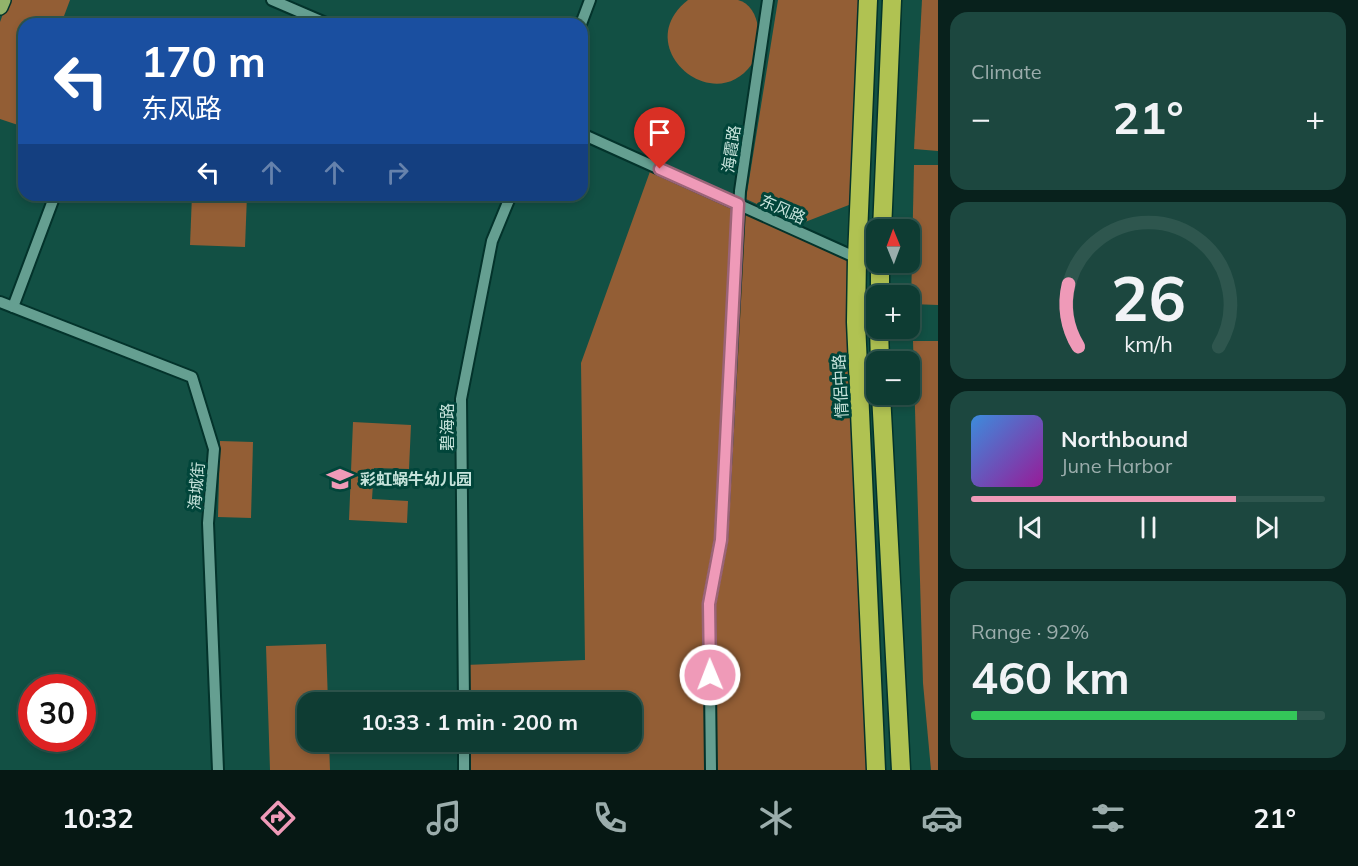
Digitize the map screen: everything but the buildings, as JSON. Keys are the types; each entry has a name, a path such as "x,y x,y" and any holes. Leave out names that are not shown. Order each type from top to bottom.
{"highway":[{"name":"情侶中路","path":"868,0 856,322 876,770"},
{"path":"882,219 892,0"},
{"path":"882,405 901,770"}],"main road":[{"path":"0,7 3,0"}],"street":[{"path":"272,0 314,18"},
{"path":"582,18 590,0"},
{"name":"海霞路","path":"711,770 709,604 721,540 738,204 768,0"},
{"name":"东风路","path":"588,137 857,258 866,258"},
{"path":"13,307 53,201"},
{"name":"碧海路","path":"464,692 461,399 492,241 509,201"},
{"name":"海城街","path":"0,302 192,377 214,449 208,523 218,770"},
{"path":"464,752 465,770"}],"shaded area":[{"path":"8,0 70,0 63,18 18,18 18,125 0,119 0,22"},
{"path":"688,0 738,0 752,10 756,18 759,38 756,57 736,79 717,84 699,80 683,70 672,55 668,37 672,18"},
{"path":"778,0 866,0 854,203 800,224 746,199"},
{"path":"922,0 938,0 938,151 914,149"},
{"path":"914,165 938,165 938,305 920,304 920,285 911,285 912,273 920,273 920,219 913,219"},
{"path":"652,166 738,205 720,540 708,604 709,770 466,770 466,752 642,752 642,692 465,692 465,665 585,660 581,363"},
{"path":"192,201 247,201 245,247 190,245"},
{"path":"740,206 856,259 875,770 712,770 711,604 722,540"},
{"path":"913,341 938,341 938,770 931,770 923,683 915,405 920,405 920,351 913,351"},
{"path":"353,422 411,425 409,469 374,468 372,499 408,501 407,523 349,520"},
{"path":"220,441 253,442 251,518 218,517"},
{"path":"326,644 328,692 297,692 297,752 329,752 330,770 270,770 266,646"}],"place":[{"name":"彩虹蜗牛幼儿园","path":"340,479"}],"route":[{"path":"660,169 738,204 721,540 709,604 710,675"}]}
